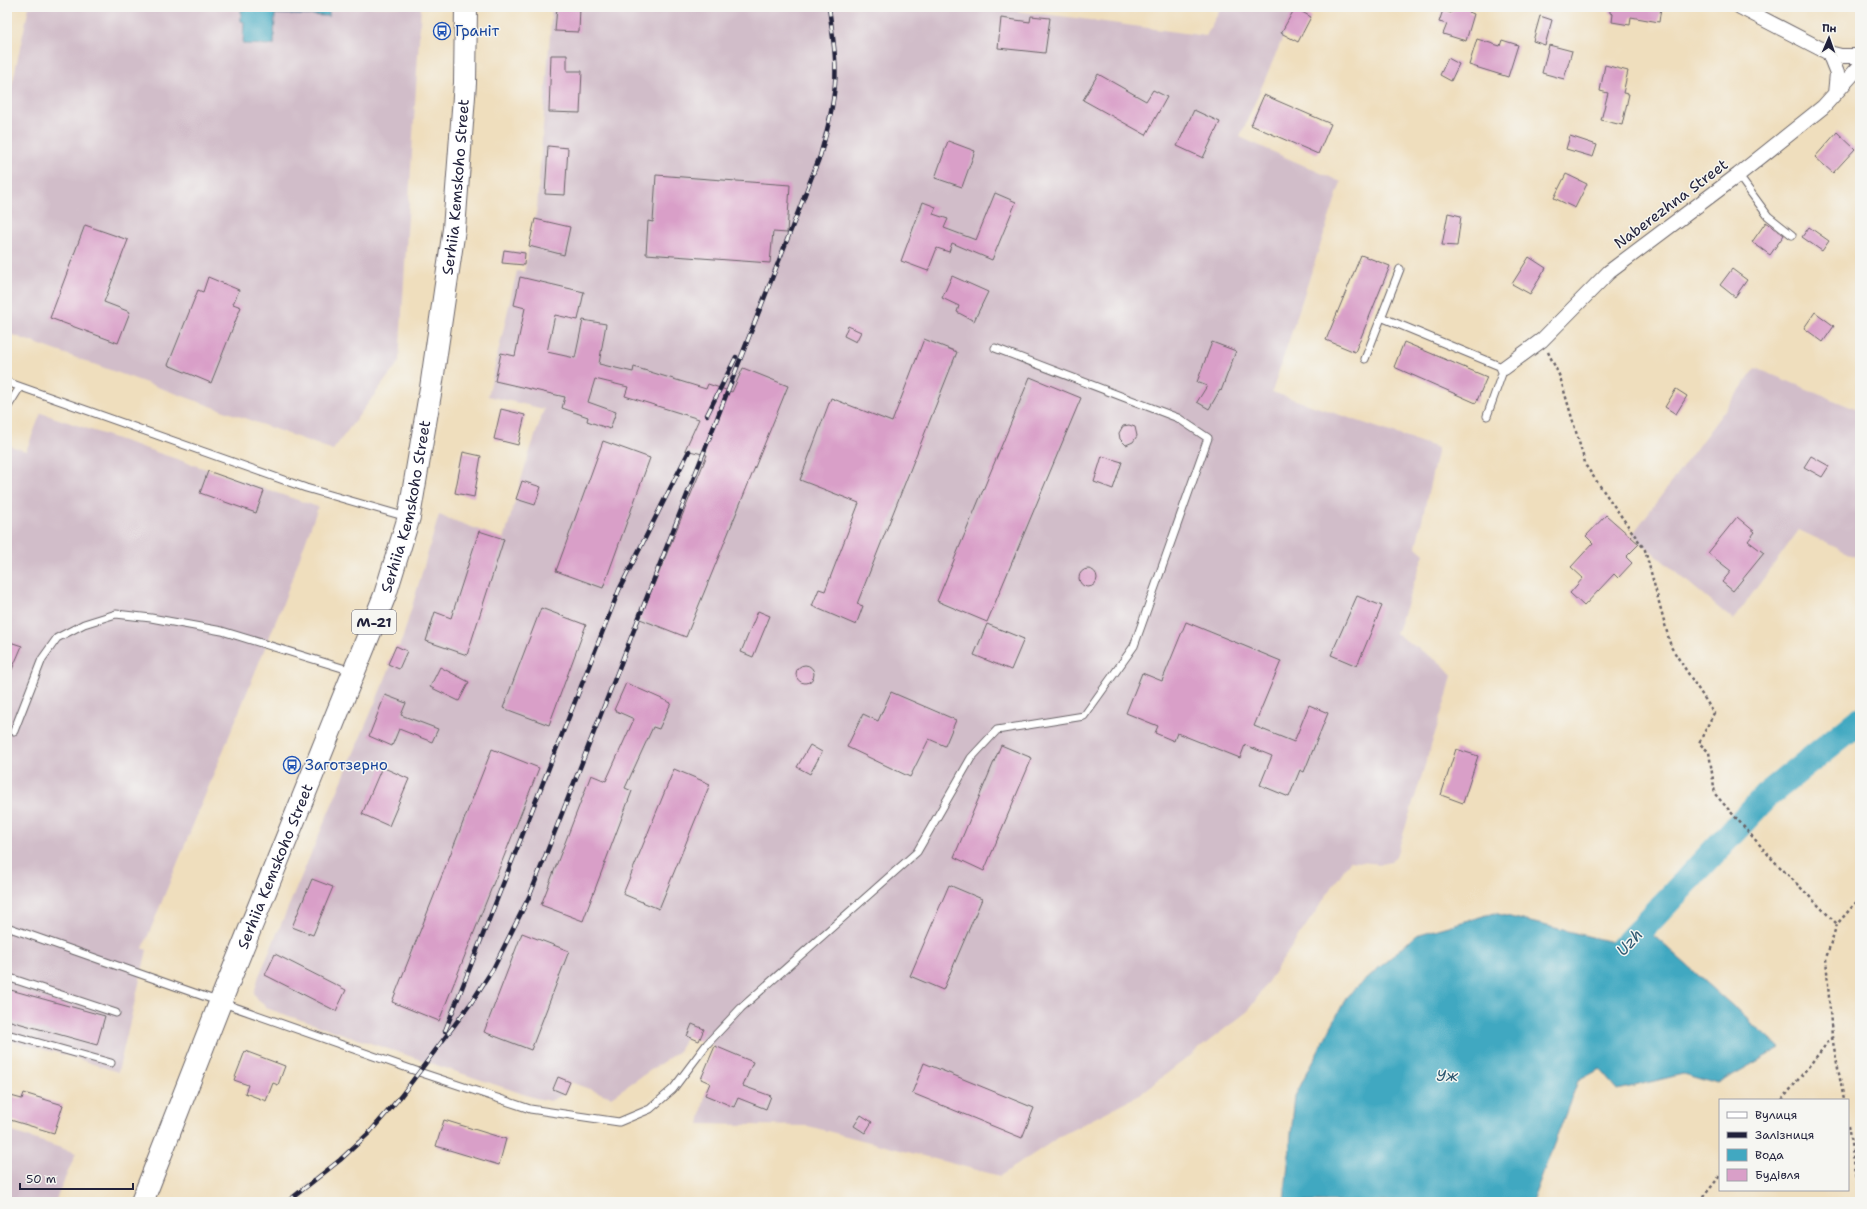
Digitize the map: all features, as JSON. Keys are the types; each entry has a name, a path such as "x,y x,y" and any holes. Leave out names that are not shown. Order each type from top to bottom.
{"highway":[{"name":"Serhiia Kemskoho Street","path":"142,1202 220,1003 385,595 409,517 431,388 454,229 465,83 466,7"}],"street":[{"path":"1740,7 1829,53 1841,56 1860,56"},
{"path":"1829,53 1837,73 1835,94"},
{"name":"Naberezhna Street","path":"1504,368 1542,340 1609,272 1738,175 1822,107 1860,66"}],"lane":[{"path":"1738,175 1768,216 1792,235"},
{"path":"1365,360 1400,269"},
{"path":"1381,317 1504,368 1487,416"},
{"path":"7,928 220,1003 530,1109 619,1122 650,1109 673,1089 707,1044 741,1008 917,852 971,758 997,730 1084,716 1134,646 1208,438 1178,418 995,348"},
{"path":"7,382 306,488 409,517"},
{"path":"7,408 20,387"},
{"path":"14,731 42,659 57,638 84,624 116,614 150,618 222,631 353,672"},
{"path":"7,977 116,1013"},
{"path":"7,1034 111,1063"}],"path":[{"path":"1542,340 1560,377 1586,466 1645,550 1671,646 1714,713 1699,742 1709,752 1715,794 1773,860 1837,924"},
{"path":"1844,1099 1832,1037 1826,958 1837,924 1860,898"},
{"path":"1783,1099 1832,1037"},
{"path":"1849,1132 1860,1196"},
{"path":"1699,1202 1719,1177"}],"shaded area":[{"path":"29,7 421,7 399,362 333,450 7,333 7,108"},
{"path":"552,7 979,7 1068,17 1206,36 1221,7 1296,7 1240,137 1341,182 1272,392 1438,448 1416,547 1424,554 1396,634 1442,664 1452,675 1448,692 1396,857 1391,862 1382,864 1350,861 1248,1011 1139,1095 1064,1134 1000,1176 808,1126 699,1124 705,1095 710,1083 701,1079 714,1046 687,1036 679,1051 611,1097 570,1082 565,1094 550,1101 535,1098 269,1009 259,1001 254,993 259,976 403,637 439,515 504,539 527,460 544,409 488,396 517,271 524,272 537,208"},
{"path":"1756,368 1860,411 1860,559 1799,530 1733,620 1632,535"},
{"path":"41,413 318,507 282,606 143,948 147,950 118,1072 69,1056 7,1040 7,445 26,451"},
{"path":"7,1130 76,1153 55,1202 7,1202"}],"water":[{"path":"245,7 329,7 329,16 275,14 274,45 243,44 244,22 241,21 241,10 245,10"},
{"name":"Уж","path":"1494,913 1616,943 1635,921 1644,927 1780,1048 1717,1084 1683,1074 1618,1090 1600,1069 1578,1081 1532,1202 1284,1202 1295,1096 1347,996 1416,935"}],"building":[{"path":"557,7 580,7 579,32 555,31"},
{"path":"1453,7 1471,7 1469,12 1474,14 1466,41 1443,34 1447,24 1439,22 1443,10 1451,13"},
{"path":"1610,7 1661,7 1659,22 1631,17 1630,25 1612,22 1613,14 1610,13"},
{"path":"1295,8 1311,17 1298,42 1281,33"},
{"path":"1031,16 1050,18 1045,53 998,48 1001,18 1030,22"},
{"path":"1540,16 1552,20 1545,45 1533,41"},
{"path":"1477,39 1500,46 1502,40 1518,45 1508,77 1469,65"},
{"path":"1549,45 1572,51 1564,79 1542,73"},
{"path":"551,55 567,55 567,71 582,71 580,113 549,112"},
{"path":"1448,58 1459,64 1451,81 1440,75"},
{"path":"1605,65 1628,71 1623,93 1629,94 1622,125 1601,120 1608,93 1600,91"},
{"path":"1098,74 1146,101 1153,90 1167,97 1146,135 1083,100"},
{"path":"1264,95 1331,124 1318,154 1251,125"},
{"path":"1194,110 1220,122 1203,158 1177,146"},
{"path":"1837,132 1855,149 1833,173 1815,157"},
{"path":"1570,136 1597,145 1593,157 1566,149"},
{"path":"948,141 975,151 962,187 935,178"},
{"path":"548,146 568,148 565,195 545,194"},
{"path":"1566,174 1587,184 1575,208 1554,198"},
{"path":"656,175 790,185 787,233 773,232 770,263 646,254 648,221 653,222"},
{"path":"995,193 1016,202 992,260 952,243 949,252 937,248 928,271 901,261 923,202 936,207 933,214 948,219 944,228 976,240"},
{"path":"1448,213 1461,216 1457,246 1442,245"},
{"path":"535,219 570,227 564,255 529,246"},
{"path":"1766,222 1784,235 1770,255 1752,242"},
{"path":"85,225 128,240 104,302 130,312 118,343 50,318"},
{"path":"1809,227 1829,241 1822,251 1802,237"},
{"path":"504,250 525,253 524,265 502,263"},
{"path":"1361,255 1390,266 1355,352 1326,340"},
{"path":"1529,257 1546,268 1530,294 1512,284"},
{"path":"1732,269 1747,280 1735,297 1720,285"},
{"path":"952,276 988,292 974,321 957,312 959,306 942,298"},
{"path":"208,277 239,290 233,304 241,307 211,383 168,365 198,290 203,292"},
{"path":"520,277 584,292 578,320 555,315 547,352 575,358 583,320 606,324 599,364 633,372 634,367 706,389 708,384 732,392 743,368 788,386 686,637 640,619 707,455 685,450 699,419 625,396 628,387 595,379 588,402 616,412 610,429 587,421 588,417 562,408 565,397 495,381 501,353 515,356 525,308 514,305"},
{"path":"1815,312 1834,326 1823,342 1804,328"},
{"path":"848,326 861,332 856,342 844,336"},
{"path":"924,339 957,352 857,604 863,606 856,625 812,606 819,589 825,591 859,503 800,480 831,398 892,422"},
{"path":"1212,342 1236,351 1221,391 1220,390 1209,409 1197,402 1207,386 1197,382"},
{"path":"1404,342 1487,377 1476,403 1394,367"},
{"path":"1030,377 1081,398 987,622 937,601"},
{"path":"1676,389 1687,396 1676,414 1665,407"},
{"path":"501,409 525,415 518,445 494,439"},
{"path":"1129,425 1135,427 1137,436 1133,442 1126,445 1120,439 1119,433 1123,426"},
{"path":"603,441 650,458 603,588 556,571"},
{"path":"463,452 481,456 474,497 455,493"},
{"path":"1102,456 1122,462 1113,489 1094,482"},
{"path":"1811,456 1829,466 1822,477 1804,467"},
{"path":"208,471 264,491 256,513 200,493"},
{"path":"522,481 541,487 535,505 516,499"},
{"path":"1606,515 1639,544 1626,557 1632,563 1618,578 1614,574 1584,606 1570,593 1583,578 1571,567 1593,543 1586,536"},
{"path":"1737,517 1755,532 1748,541 1764,553 1733,591 1722,582 1731,571 1708,553"},
{"path":"479,531 504,539 467,655 426,641 435,612 451,618"},
{"path":"1088,569 1092,570 1096,574 1096,582 1092,586 1088,587 1084,586 1080,582 1079,578 1080,574 1084,570"},
{"path":"1357,596 1382,606 1357,666 1331,655"},
{"path":"541,608 586,625 549,725 503,708"},
{"path":"758,611 770,616 753,657 741,652"},
{"path":"1186,622 1281,661 1254,726 1294,742 1309,705 1328,713 1304,772 1300,770 1289,797 1260,785 1272,756 1245,745 1240,758 1177,733 1174,741 1155,733 1158,726 1126,713 1142,673 1162,681"},
{"path":"987,624 1024,639 1011,670 974,655"},
{"path":"7,641 22,646 7,681"},
{"path":"396,646 407,651 399,669 388,664"},
{"path":"805,665 809,666 813,670 813,678 809,682 805,683 801,682 797,678 796,674 797,670 801,666"},
{"path":"440,667 469,682 459,701 430,687"},
{"path":"626,683 671,703 659,729 653,727 625,788 632,791 583,921 541,905 591,775 606,781 634,719 614,710"},
{"path":"891,692 956,720 945,746 929,739 910,777 847,747 863,714 878,721"},
{"path":"385,695 406,703 401,715 438,729 432,742 399,729 392,746 369,736"},
{"path":"810,745 822,752 810,774 797,767"},
{"path":"1001,745 1032,758 984,871 954,857"},
{"path":"492,749 539,768 439,1021 392,1002"},
{"path":"1456,749 1478,756 1463,803 1441,795"},
{"path":"382,767 409,779 389,826 362,814"},
{"path":"674,769 710,784 659,909 623,894"},
{"path":"312,879 333,887 313,935 292,927"},
{"path":"949,885 982,899 943,990 910,976"},
{"path":"522,933 569,951 531,1050 484,1032"},
{"path":"275,954 346,990 336,1011 265,975"},
{"path":"7,989 105,1016 97,1045 7,1020"},
{"path":"692,1024 704,1029 699,1041 687,1036"},
{"path":"715,1046 753,1062 743,1086 771,1096 766,1109 738,1098 734,1107 705,1095 710,1083 701,1079"},
{"path":"245,1051 285,1066 278,1085 273,1083 266,1101 245,1093 248,1085 234,1080"},
{"path":"924,1063 1034,1108 1022,1138 912,1093"},
{"path":"558,1077 570,1082 565,1094 553,1089"},
{"path":"24,1093 63,1105 54,1133 7,1119 7,1095 22,1099"},
{"path":"861,1115 872,1122 865,1133 854,1126"},
{"path":"444,1120 506,1139 499,1165 436,1146"}],"waterway":[{"name":"Uzh","path":"1618,954 1766,796 1860,720"}],"railway":[{"path":"287,1202 340,1160 370,1132 401,1096 471,1003 493,969 530,895 820,156 833,102 835,84 835,55 829,7"},
{"path":"707,415 736,357"},
{"path":"445,1031 619,590 689,451"}],"place":[{"name":"Граніт","path":"442,31"},
{"name":"Заготзерно","path":"292,765"}]}
